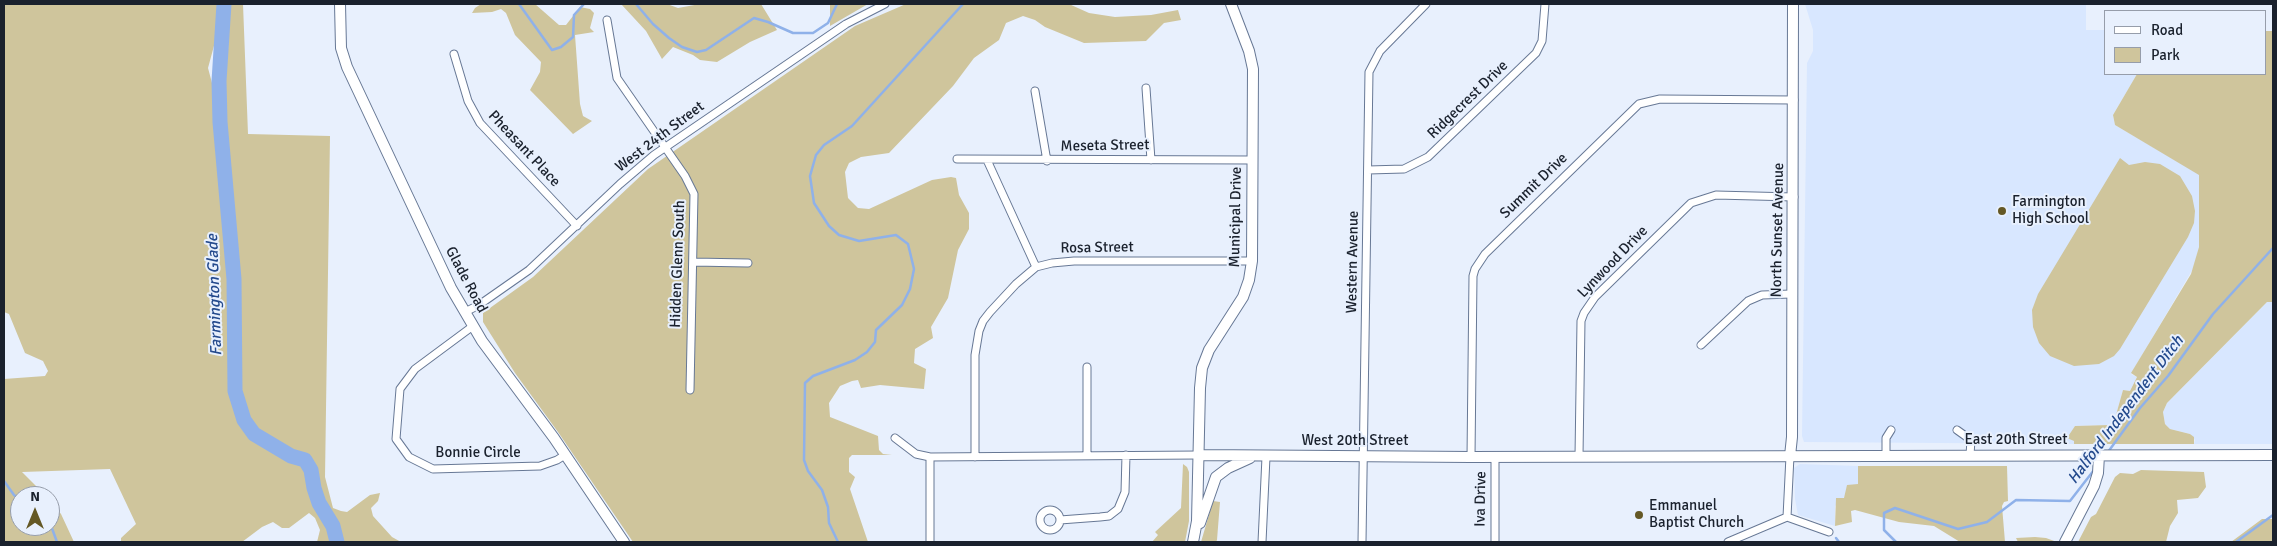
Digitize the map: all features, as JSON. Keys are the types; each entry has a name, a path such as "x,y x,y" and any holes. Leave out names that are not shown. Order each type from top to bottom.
{"street":[{"name":"Glade Road","path":"340,4 341,48 347,66 428,240 465,312 624,542"},
{"name":"West 24th Street","path":"465,312 479,305 529,270 620,184 665,148 846,24 885,4"},
{"name":"Municipal Drive","path":"1194,540 1202,368 1209,350 1243,297 1249,280 1252,260 1253,69 1249,52 1231,4"},
{"name":"Western Avenue","path":"1362,542 1369,72 1380,51 1426,4"},
{"name":"Ridgecrest Drive","path":"1368,170 1404,169 1428,157 1536,52 1542,41 1545,4"},
{"name":"North Sunset Avenue","path":"1790,456 1792,437 1791,294 1794,197 1793,4"},
{"name":"Hidden Glenn South","path":"607,20 617,78 685,176 694,194 689,339 690,390"},
{"name":"Pheasant Place","path":"454,54 468,101 480,123 577,226"},
{"path":"1146,88 1151,160"},
{"path":"1035,91 1047,161"},
{"name":"Summit Drive","path":"1471,457 1473,276 1475,269 1485,254 1639,104 1660,99 1794,100"},
{"name":"Meseta Street","path":"957,159 1047,161 1253,160"},
{"path":"986,160 1036,267"},
{"name":"Lynwood Drive","path":"1579,456 1581,321 1595,297 1691,203 1716,195 1794,197"},
{"name":"Rosa Street","path":"976,457 976,355 979,332 990,312 1016,284 1036,267 1074,261 1252,260"},
{"path":"693,262 748,263"},
{"path":"1701,346 1748,301 1762,295 1791,294"},
{"name":"Bonnie Circle","path":"473,326 415,369 400,389 396,439 400,445 409,456 433,469 540,466 565,455"},
{"path":"1087,367 1087,455"},
{"path":"1886,455 1886,438 1891,430"},
{"path":"1958,430 1971,440 1970,455"},
{"name":"West 20th Street","path":"895,438 921,456 930,457 1087,455 1790,456"},
{"path":"1060,520 1110,516 1118,509 1125,492 1126,455"},
{"path":"2066,542 2094,486 2098,473 2099,455"},
{"name":"East 20th Street","path":"1790,456 2273,455"},
{"path":"1194,540 1216,477 1228,468 1262,456 1262,542"},
{"path":"1787,516 1790,456"},
{"path":"930,457 930,542"},
{"name":"Iva Drive","path":"1494,542 1495,457"},
{"path":"1728,542 1787,516 1829,532"}],"shaded area":[{"name":"Farmington High School","path":"1805,4 2086,4 2086,30 2104,30 2104,75 2136,75 2113,115 2115,125 2199,174 2199,247 2194,267 2131,374 2137,377 2130,391 2123,390 2114,422 2109,425 2075,426 2074,444 1804,442 1802,436 1807,63 1813,51 1813,30"},
{"path":"2267,302 2273,302 2273,444 2194,444 2195,440 2190,434 2170,429 2165,424 2163,412 2167,403"},
{"path":"1800,464 1858,466 1858,484 1835,506 1835,526 1798,515 1795,499 1794,468"}],"green space":[{"path":"4,4 221,4 215,42 208,68 216,98 227,207 232,279 229,326 233,394 241,420 252,435 307,467 319,507 331,526 334,542 317,542 320,530 315,518 309,513 289,528 282,528 273,522 262,527 242,542 121,542 121,538 136,524 110,469 22,472 36,486 10,486 10,536 60,536 60,513 74,542 4,542 4,379 45,376 48,371 43,361 25,353 9,314 4,312"},
{"path":"229,4 243,4 248,134 330,136 325,477 333,508 341,511 347,512 370,495 380,493 378,501 371,508 373,516 392,537 401,542 338,542 334,521 317,491 315,469 311,461 260,435 245,416 239,392 236,328 237,284 229,173 223,127"},
{"path":"481,4 535,4 559,25 566,25 580,7 590,9 594,13 590,28 594,32 575,35 580,104 583,116 592,121 573,134 530,90 540,72 541,62 515,35 506,13 501,9 492,12 472,13"},
{"path":"621,4 667,4 678,8 700,4 761,4 777,30 750,42 717,62 700,60 673,47 662,59 646,31"},
{"path":"830,4 868,4 830,26"},
{"path":"906,4 1069,4 1089,13 1115,17 1151,15 1178,10 1181,20 1164,23 1146,41 1084,43 1023,16 1006,23 999,40 974,58 953,86 889,153 861,157 849,163 845,172 848,198 858,208 869,209 932,180 951,177 956,178 959,195 969,213 969,229 958,250 948,298 931,327 933,338 915,349 914,363 926,369 924,389 880,385 861,388 858,380 840,386 829,403 830,417 878,436 879,450 883,454 892,455 852,455 849,458 849,472 855,477 850,489 868,542 633,542 515,373 483,322 483,313 533,277 648,169 855,26"},
{"path":"2267,31 2273,31 2273,302 2267,302 2167,403 2163,412 2165,424 2170,429 2190,434 2194,437 2194,444 2074,444 2074,441 2067,438 2075,426 2109,425 2114,422 2123,390 2130,391 2137,377 2131,373 2191,274 2199,247 2199,175 2115,125 2113,115 2136,75 2267,75"},
{"path":"2120,158 2129,165 2145,162 2160,164 2180,176 2192,196 2195,211 2194,223 2188,237 2120,349 2114,356 2099,364 2074,366 2050,356 2039,343 2033,327 2032,310 2038,294"},
{"path":"1183,464 1189,472 1189,521 1185,542 1152,542 1158,535 1155,532 1181,508"},
{"path":"1858,466 2007,466 2008,501 2004,502 2002,506 2005,542 1960,542 1934,526 1899,522 1855,510 1851,511 1852,522 1835,526 1836,498 1844,498 1847,485 1858,484"},
{"path":"2141,470 2204,472 2206,487 2198,498 2177,500 2178,513 2170,526 2166,542 2078,542 2091,517 2096,514 2115,477 2120,473 2133,474"},
{"path":"1213,501 1220,502 1217,540 1216,542 1201,542"},
{"path":"2262,519 2273,519 2273,542 2231,542"},
{"path":"2035,537 2057,542 2018,542 2016,538"}],"waterway":[{"name":"Farmington Glade","path":"224,4 219,81 220,122 234,279 235,391 244,420 254,434 291,456 305,460 311,470 319,503 333,526 337,542"},
{"name":"Halford Independent Ditch","path":"519,4 552,50 561,47 573,37 574,15 584,4"},
{"name":"Halford Independent Ditch","path":"636,4 653,24 669,38 682,47 697,52 706,50 754,18 793,33 813,33 828,23 837,4"},
{"name":"Halford Independent Ditch","path":"838,542 829,523 828,507 822,490 808,471 804,460 805,383 813,376 855,360 867,352 875,342 876,330 902,305 910,289 914,269 908,244 896,235 859,241 839,235 829,226 814,203 810,176 816,155 824,145 852,126 963,4"},
{"name":"Halford Independent Ditch","path":"2108,452 2140,408 2168,376 2213,314 2273,248"},
{"name":"Halford Independent Ditch","path":"1896,542 1884,530 1884,513 1895,508 1958,529 1987,522 2016,500 2070,501 2094,470"},
{"name":"Halford Independent Ditch","path":"4,481 10,489"},
{"path":"2236,542 2273,515"},
{"name":"Halford Independent Ditch","path":"55,536 57,542"},
{"path":"1836,538 1839,542"}],"place":[{"name":"Farmington High School","path":"2002,211"},
{"name":"Emmanuel Baptist Church","path":"1639,515"}]}
